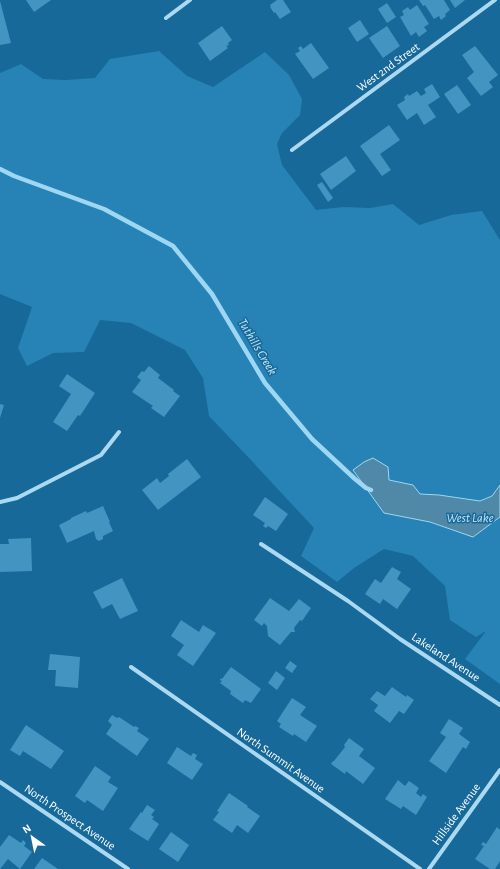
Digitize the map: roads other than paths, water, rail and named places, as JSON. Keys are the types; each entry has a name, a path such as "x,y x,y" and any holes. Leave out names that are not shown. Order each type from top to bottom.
{"street":[{"path":"166,18 190,0"},
{"name":"West 2nd Street","path":"292,150 495,0"},
{"path":"0,502 17,498 101,455 119,432"},
{"name":"Lakeland Avenue","path":"261,544 348,601 400,639 500,705"},
{"name":"North Summit Avenue","path":"131,667 420,869"},
{"name":"Hillside Avenue","path":"429,869 500,770"},
{"name":"North Prospect Avenue","path":"0,782 128,869"}],"water":[{"name":"West Lake","path":"373,458 388,467 389,480 413,485 420,494 439,495 480,501 492,496 500,485 500,517 473,537 430,522 384,513 353,470 364,462"}],"waterway":[{"name":"Tuthills Creek","path":"0,169 14,176 104,209 173,246 212,294 265,383 312,439 355,479 371,490"}]}
